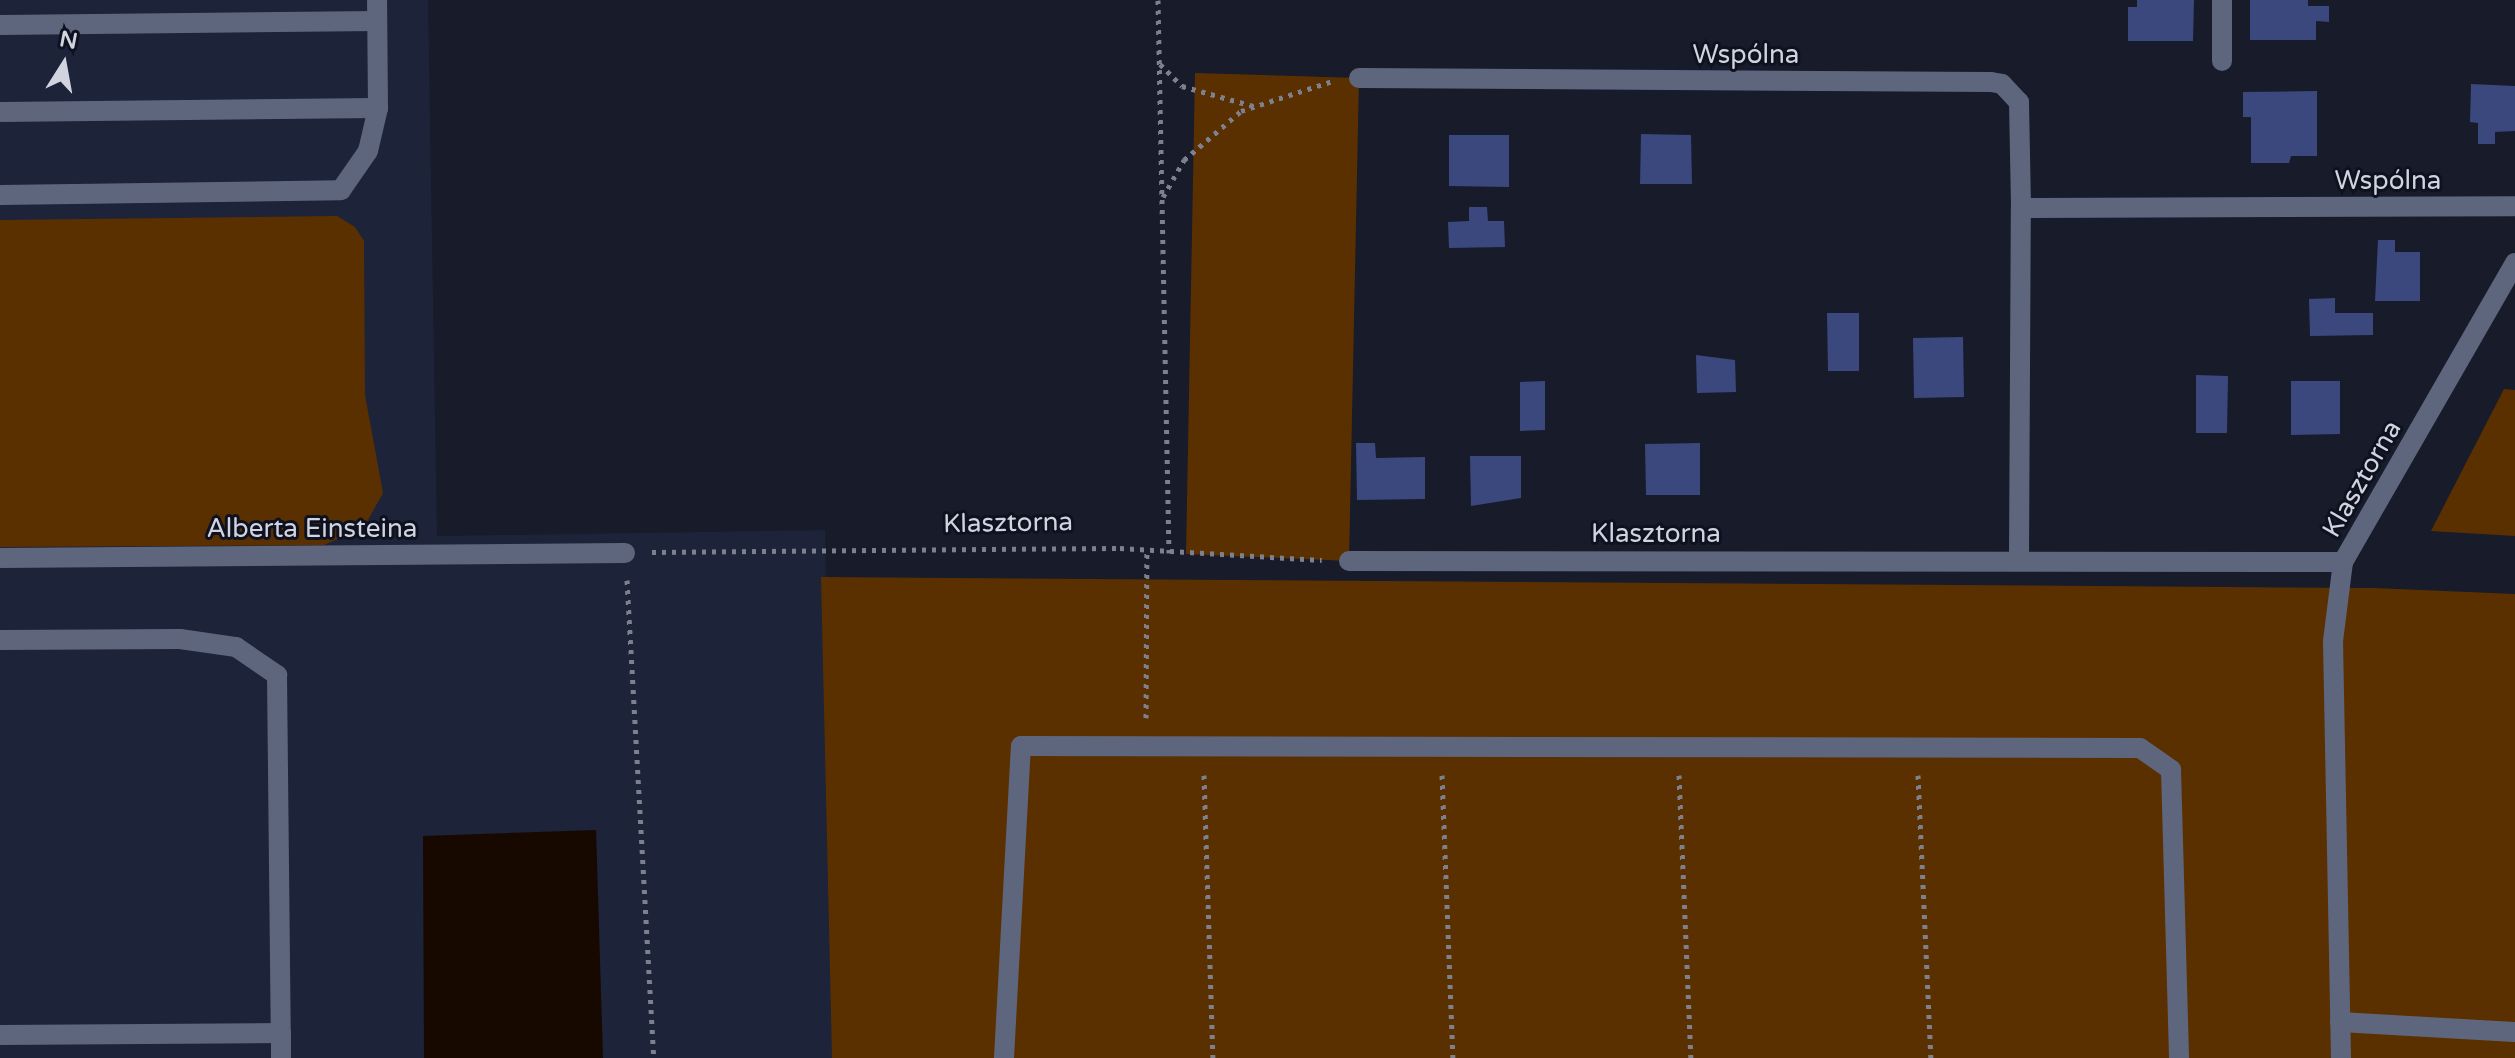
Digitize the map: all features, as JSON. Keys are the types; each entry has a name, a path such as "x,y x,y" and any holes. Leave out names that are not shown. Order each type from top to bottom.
{"street":[{"path":"2222,0 2222,61"},
{"path":"0,25 377,10 378,108 368,151 341,190 0,195"},
{"name":"Wspólna","path":"1359,78 2002,84 2019,102 2019,558"},
{"path":"0,112 378,108"},
{"name":"Wspólna","path":"2021,208 2515,206"},
{"name":"Klasztorna","path":"1349,561 2019,558 2343,562 2515,263"},
{"name":"Alberta Einsteina","path":"0,558 625,553"},
{"path":"2341,1058 2333,641 2343,562"},
{"path":"0,640 180,639 236,647 277,675 281,1058"},
{"path":"1004,1058 1021,746 2140,748 2171,770 2179,1058"},
{"path":"2340,1022 2515,1032"},
{"path":"0,1035 281,1033"}],"path":[{"path":"1158,0 1169,553"},
{"path":"1160,63 1182,86 1254,106"},
{"path":"1161,202 1184,160 1254,106 1317,84 1359,78"},
{"path":"1146,746 1147,551"},
{"name":"Klasztorna","path":"625,553 1147,551 1349,561"},
{"path":"625,553 654,1058"},
{"path":"1203,747 1213,1058"},
{"path":"1441,747 1453,1058"},
{"path":"1678,747 1691,1058"},
{"path":"1917,747 1931,1058"}],"shaded area":[{"path":"0,0 428,0 437,536 825,530 834,1058 0,1058"},
{"path":"1195,73 1359,78 1349,561 1186,554"},
{"path":"337,216 355,227 364,241 365,395 383,493 364,527 324,545 0,547 0,220"},
{"path":"2504,389 2515,390 2515,536 2431,531"},
{"path":"821,577 2374,588 2515,594 2515,1058 832,1058"},
{"path":"596,830 603,1058 424,1058 423,836"}],"building":[{"path":"2137,0 2194,0 2193,41 2128,41 2128,7 2137,7"},
{"path":"2250,0 2308,0 2308,6 2329,6 2329,22 2316,21 2316,40 2250,40"},
{"path":"2471,84 2515,86 2515,131 2495,132 2495,144 2478,144 2478,123 2470,122"},
{"path":"2317,91 2317,156 2291,156 2289,163 2251,163 2251,117 2243,117 2243,92"},
{"path":"1641,134 1691,135 1692,184 1640,184"},
{"path":"1449,135 1509,135 1509,187 1449,186"},
{"path":"1469,207 1487,207 1488,221 1504,221 1505,247 1449,248 1448,222 1469,221"},
{"path":"2378,240 2395,240 2395,252 2420,252 2420,301 2375,301"},
{"path":"2335,298 2335,313 2373,313 2373,335 2310,336 2309,299"},
{"path":"1827,313 1859,313 1859,371 1828,371"},
{"path":"1963,337 1964,397 1914,398 1913,338"},
{"path":"1696,355 1735,360 1736,392 1697,393"},
{"path":"2196,375 2228,376 2227,433 2196,433"},
{"path":"1545,381 1545,430 1520,431 1520,382"},
{"path":"2291,381 2340,381 2340,434 2291,435"},
{"path":"1356,443 1375,443 1376,458 1425,457 1425,499 1357,500"},
{"path":"1700,443 1700,495 1646,495 1645,444"},
{"path":"1470,456 1521,456 1521,498 1471,506"}]}
